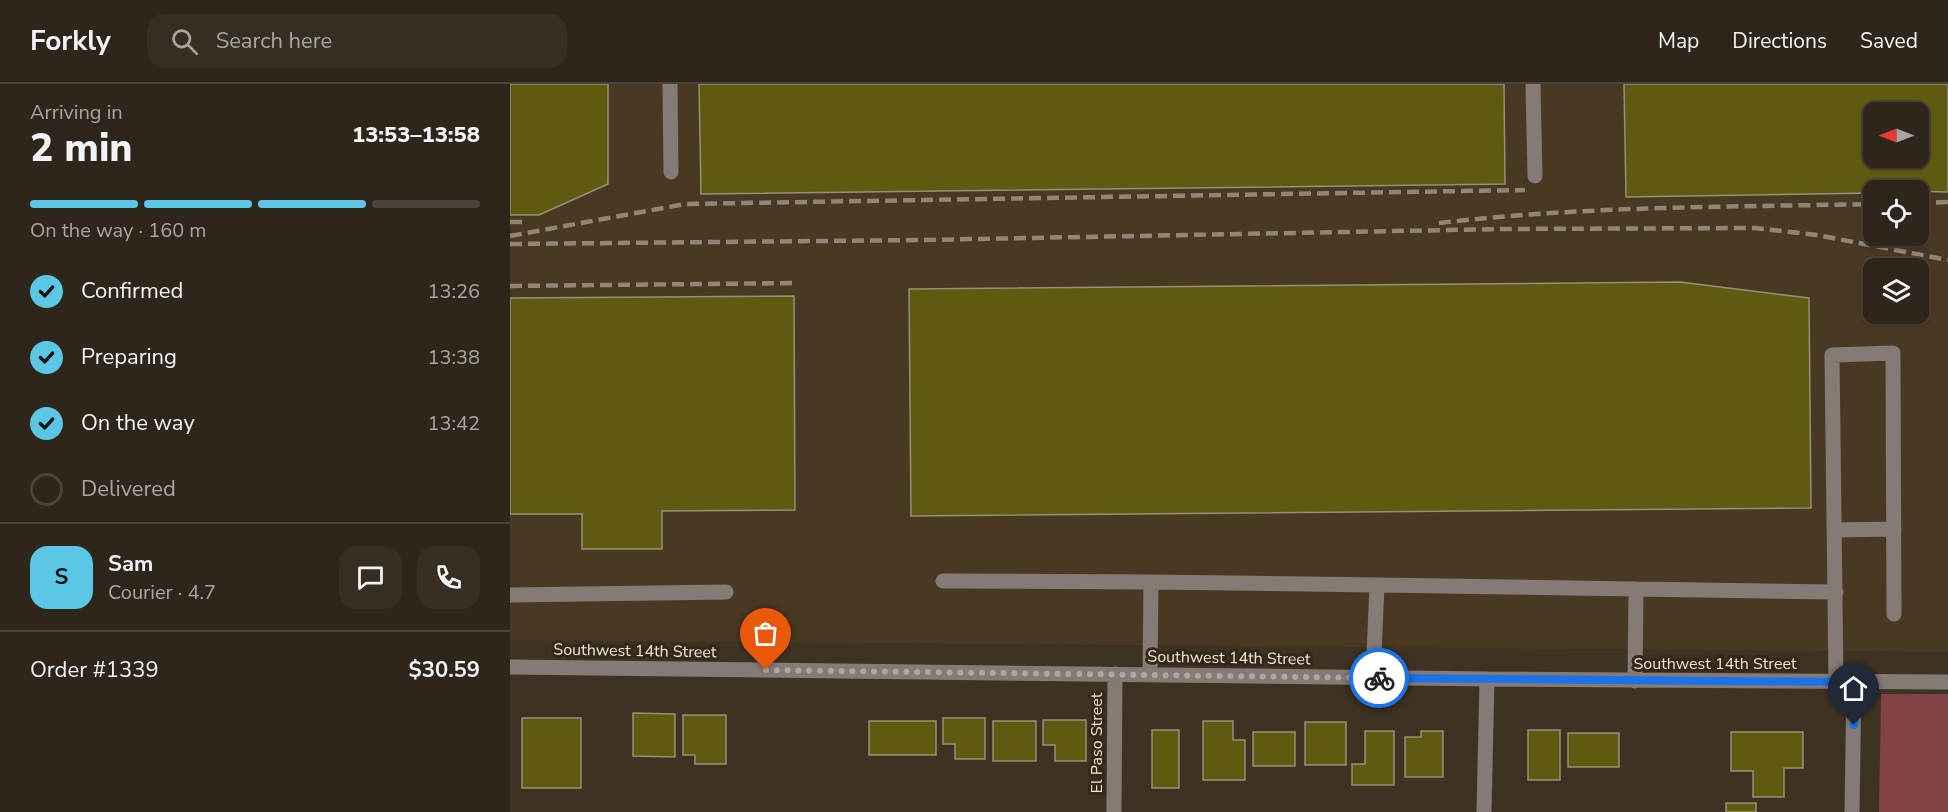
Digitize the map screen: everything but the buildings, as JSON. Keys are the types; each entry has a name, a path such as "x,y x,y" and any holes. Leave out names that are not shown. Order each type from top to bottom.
{"street":[{"path":"670,84 670,172"},
{"path":"1533,84 1535,176"},
{"path":"1836,682 1832,355 1893,353 1894,614"},
{"path":"1835,531 1894,529"},
{"path":"943,581 1836,592"},
{"path":"1150,582 1150,674"},
{"path":"1373,678 1377,585"},
{"path":"1635,681 1636,589"},
{"path":"510,596 726,592"},
{"name":"Southwest 14th Street","path":"510,667 1635,681 1948,682"},
{"name":"El Paso Street","path":"1114,812 1115,674"},
{"path":"1484,812 1486,679"},
{"path":"1852,812 1854,682"}],"shaded area":[{"path":"510,84 1948,84 1948,652 510,640"},
{"path":"1881,694 1948,694 1948,812 1879,812"}],"railway":[{"path":"510,236 685,204 1525,190"},
{"path":"1929,203 1948,202"},
{"path":"1439,223 1602,210 1863,204"},
{"path":"510,222 522,222"},
{"path":"510,244 923,240 1502,229 1755,228 1817,235 1948,260"},
{"path":"510,286 798,283"}],"way so far":[{"path":"766,670 1379,678"}],"route":[{"path":"1379,678 1854,682 1854,725"}]}
